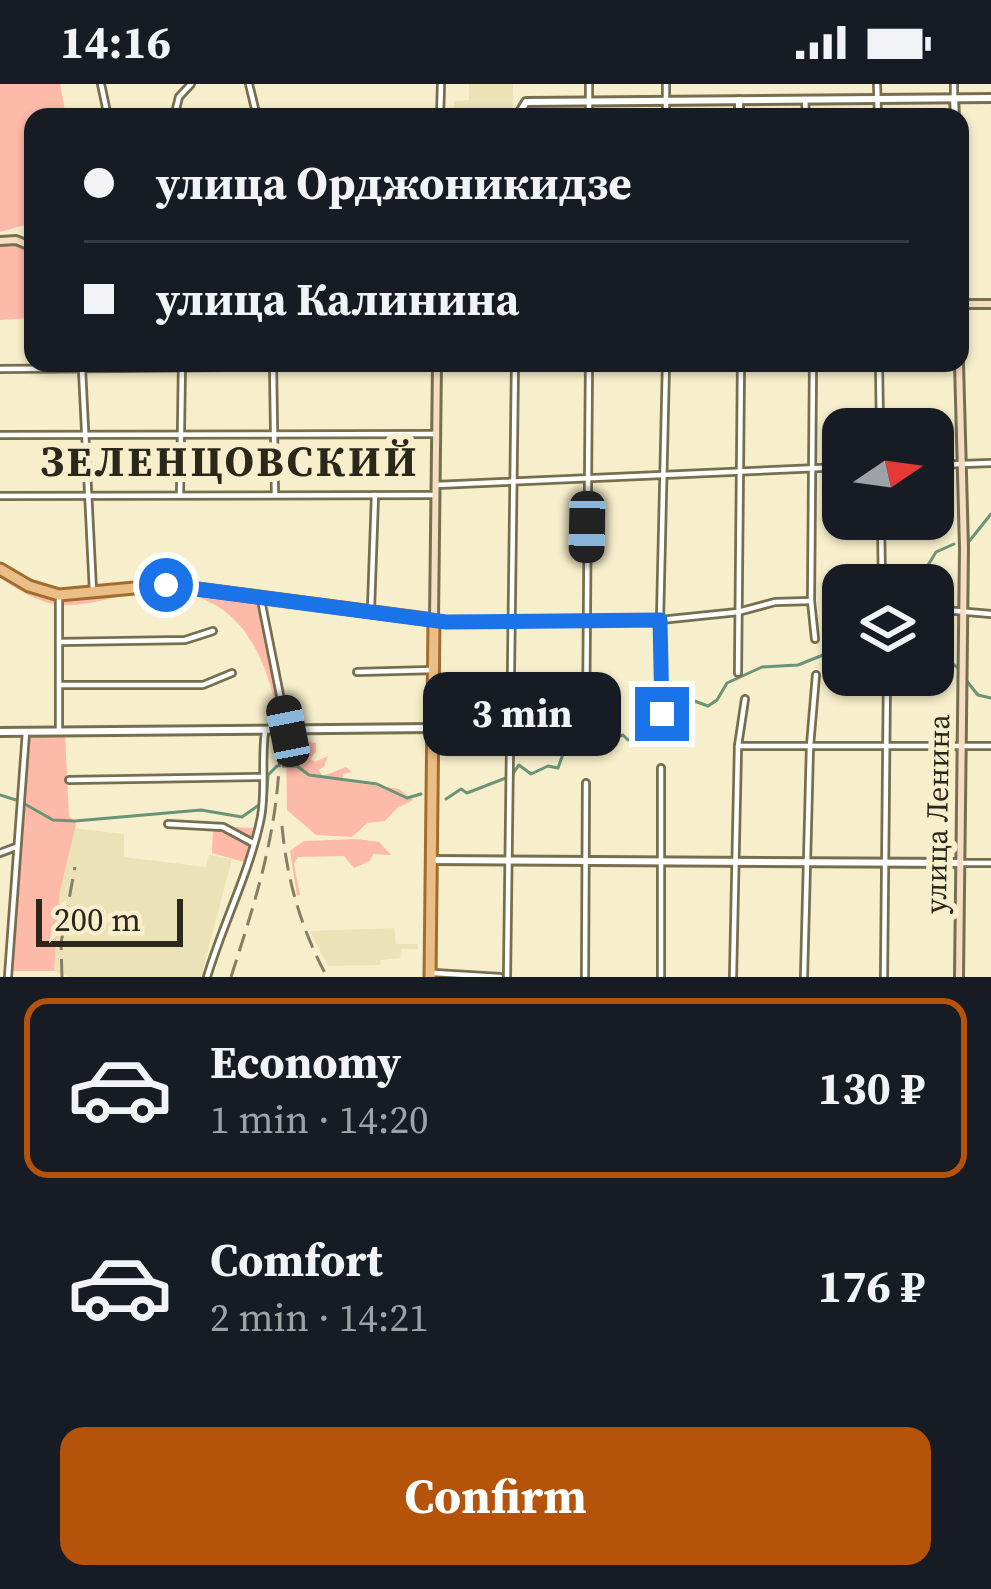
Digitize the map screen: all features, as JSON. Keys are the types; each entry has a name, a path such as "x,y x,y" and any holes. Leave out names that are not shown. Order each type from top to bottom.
{"main road":[{"path":"430,975 437,372"},
{"name":"улица Ленина","path":"959,372 963,745 959,977"},
{"path":"0,569 29,586 59,595 145,584 434,620"}],"street":[{"path":"589,108 590,84"},
{"path":"666,84 666,108"},
{"path":"877,84 878,108"},
{"path":"954,84 955,108"},
{"path":"520,108 526,102 991,98"},
{"path":"806,99 806,108"},
{"path":"739,100 739,108"},
{"path":"82,372 93,591"},
{"path":"180,496 182,372"},
{"path":"273,372 275,495"},
{"path":"430,975 504,977 515,372"},
{"path":"586,728 589,372"},
{"path":"662,714 666,372"},
{"path":"738,673 741,372"},
{"path":"813,372 815,639"},
{"path":"879,372 880,408"},
{"path":"0,435 436,434"},
{"path":"954,464 991,463"},
{"path":"0,496 374,495 511,481 822,468"},
{"path":"371,612 374,495"},
{"path":"58,732 59,595"},
{"path":"261,600 288,731"},
{"path":"434,620 660,620 812,601"},
{"path":"954,612 991,614"},
{"path":"59,642 184,640 213,631"},
{"path":"357,672 434,670"},
{"path":"59,685 203,685 232,673"},
{"path":"803,977 816,676"},
{"path":"884,977 886,696"},
{"path":"733,977 738,746 745,699"},
{"path":"0,732 433,728"},
{"path":"6,974 26,732"},
{"path":"207,977 262,813 265,732"},
{"path":"738,746 991,746"},
{"path":"661,768 661,977"},
{"path":"69,780 261,777"},
{"path":"585,977 586,782"},
{"path":"168,824 223,827 253,843"},
{"path":"0,853 17,846"},
{"path":"431,860 991,863"}],"shaded area":[{"path":"0,84 60,84 64,108 24,108 24,225 0,232"},
{"path":"469,84 513,84 513,108 454,108 454,101 469,100"},
{"path":"0,246 24,247 24,319 0,320"},
{"path":"0,569 59,595 145,584 261,600 288,731 280,727 257,652 228,614 208,601 153,591 60,605 14,587 0,578"},
{"path":"27,734 65,734 69,816 76,824 60,891 54,971 10,971"},
{"path":"290,739 316,743 310,759 315,762 328,756 318,770 323,776 346,767 352,772 343,774 343,781 399,789 413,800 385,821 367,823 352,837 316,835 287,810 286,745"},
{"path":"213,826 257,828 247,863 212,853"},
{"path":"73,828 124,834 124,857 206,867 209,855 232,859 201,977 69,977 54,971 60,891"},
{"path":"304,841 379,842 391,855 373,854 370,861 354,868 344,856 298,857 294,864 297,896 290,851"},
{"path":"394,928 396,944 418,944 418,949 401,949 400,958 381,960 380,965 328,966 310,931"}],"waterway":[{"path":"967,544 991,514"},
{"path":"929,564 936,552 954,544"},
{"path":"446,799 461,789 467,793 511,776 519,765 531,774 548,766 558,768 563,754 598,750 606,741 623,735 628,740 637,736 651,740 667,724 675,702 686,698 708,706 727,683 762,667 798,665 822,655"},
{"path":"954,665 961,670"},
{"path":"965,679 978,695 991,698"},
{"path":"266,802 268,775 277,766"},
{"path":"283,766 297,766 309,775 377,784 407,798 421,794"},
{"path":"0,795 16,800"},
{"path":"23,803 53,820 75,821 201,810 242,817 259,805"}],"railway":[{"path":"231,977 272,829 280,736"},
{"path":"282,826 297,904 327,977"},
{"path":"62,977 61,943 75,867"}],"district":[{"name":"ЗЕЛЕНЦОВСКИЙ","path":"230,461"}],"route":[{"path":"166,585 446,622 660,620 662,714"}]}
